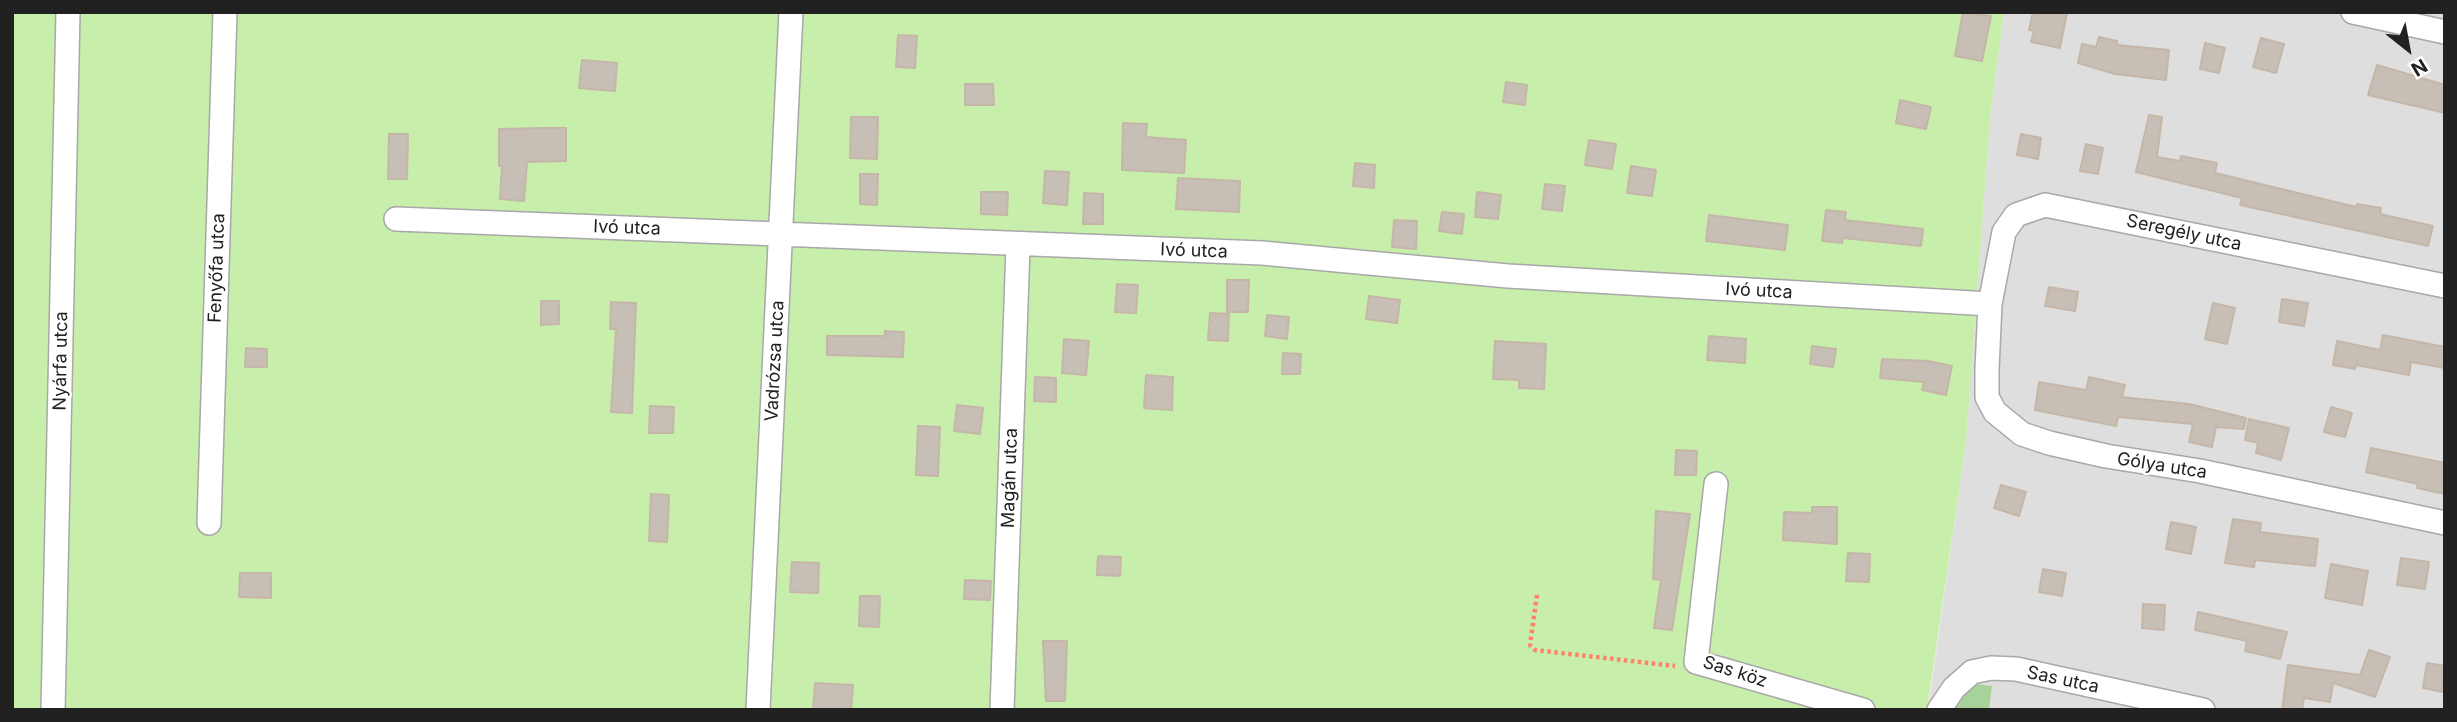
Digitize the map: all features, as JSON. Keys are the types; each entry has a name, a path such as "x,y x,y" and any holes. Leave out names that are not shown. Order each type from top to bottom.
{"street":[{"name":"Nyárfa utca","path":"53,710 68,12"},
{"name":"Fenyőfa utca","path":"209,523 225,12"},
{"name":"Vadrózsa utca","path":"758,710 791,12"},
{"path":"2353,12 2445,32"},
{"name":"Seregély utca","path":"1990,304 1997,255 2004,232 2016,215 2045,205 2445,286"},
{"name":"Ivó utca","path":"396,219 1018,246 1262,253 1508,276 1990,304"},
{"name":"Magán utca","path":"1002,710 1018,246"},
{"name":"Gólya utca","path":"1990,304 1987,397 1995,412 2021,434 2106,456 2200,471 2445,523"},
{"name":"Sas köz","path":"1716,484 1696,662 1863,710"},
{"name":"Sas utca","path":"1940,710 1954,688 1972,672 1991,668 2016,669 2203,710"}],"path":[{"path":"1537,594 1530,645 1535,650 1686,667 1696,662"}],"shaded area":[{"path":"2004,12 2445,12 2445,710 1928,710 1966,442 1990,118"}],"green space":[{"path":"12,12 2004,12 1990,118 1966,442 1927,710 12,710"},
{"path":"1976,684 1992,686 1989,710 1948,710 1961,693"}],"building":[{"path":"1963,12 1991,16 1982,61 1955,56"},
{"path":"2033,12 2067,12 2060,48 2031,42 2034,31 2029,30"},
{"path":"898,35 917,36 915,68 896,67"},
{"path":"2099,37 2117,41 2117,45 2169,50 2166,80 2115,74 2078,63 2082,44 2096,47"},
{"path":"2261,38 2284,44 2276,73 2253,67"},
{"path":"2205,43 2225,48 2219,73 2200,69"},
{"path":"582,60 617,63 615,91 579,88"},
{"path":"2377,65 2445,85 2445,113 2368,95"},
{"path":"1506,82 1527,85 1525,105 1503,102"},
{"path":"965,84 993,84 994,105 965,105"},
{"path":"1900,100 1931,107 1926,129 1896,123"},
{"path":"2149,115 2162,117 2157,157 2180,161 2181,156 2217,163 2215,173 2356,207 2357,204 2381,208 2380,214 2433,226 2428,246 2240,205 2242,198 2136,172"},
{"path":"851,117 878,117 877,159 850,158"},
{"path":"1123,123 1147,124 1146,137 1186,140 1184,173 1122,170"},
{"path":"566,128 566,161 527,162 524,201 500,199 502,166 499,166 499,129"},
{"path":"389,134 408,134 407,179 388,179"},
{"path":"2021,134 2041,138 2038,159 2017,155"},
{"path":"1589,140 1616,144 1612,169 1585,165"},
{"path":"2086,144 2103,148 2098,174 2080,171"},
{"path":"1355,163 1375,165 1374,188 1353,186"},
{"path":"1631,166 1656,170 1652,196 1627,193"},
{"path":"1045,171 1069,172 1067,205 1043,203"},
{"path":"860,174 878,174 877,205 860,204"},
{"path":"1178,178 1240,181 1239,212 1176,209"},
{"path":"1545,184 1565,186 1562,211 1542,209"},
{"path":"981,192 1008,192 1007,215 981,214"},
{"path":"1477,192 1501,195 1498,219 1475,217"},
{"path":"1084,193 1103,194 1103,224 1083,224"},
{"path":"1826,210 1846,212 1845,220 1923,229 1921,246 1843,238 1842,243 1822,241"},
{"path":"1442,212 1464,214 1462,234 1439,231"},
{"path":"1709,215 1788,225 1785,250 1706,241"},
{"path":"1394,220 1417,221 1416,249 1392,247"},
{"path":"1227,280 1249,280 1248,312 1227,312"},
{"path":"1117,284 1138,285 1136,313 1115,312"},
{"path":"2049,287 2078,292 2075,311 2045,306"},
{"path":"1369,296 1400,300 1397,323 1366,319"},
{"path":"2282,299 2308,303 2304,326 2279,322"},
{"path":"541,301 559,301 559,324 541,325"},
{"path":"611,302 636,303 632,413 611,412 616,329 610,329"},
{"path":"2213,303 2235,308 2227,344 2205,339"},
{"path":"1210,313 1229,314 1228,341 1208,340"},
{"path":"1267,315 1289,317 1287,339 1265,336"},
{"path":"885,331 904,332 903,357 827,355 827,336 885,336"},
{"path":"2383,335 2445,347 2445,368 2411,362 2409,375 2356,365 2355,369 2333,365 2337,341 2380,350"},
{"path":"1709,336 1746,339 1745,363 1707,360"},
{"path":"1064,339 1089,341 1086,375 1062,373"},
{"path":"1495,341 1546,344 1544,389 1519,388 1519,380 1493,379"},
{"path":"1812,346 1836,349 1833,367 1810,364"},
{"path":"246,348 267,349 267,367 245,367"},
{"path":"1283,353 1301,354 1300,374 1282,374"},
{"path":"1882,359 1928,361 1952,366 1946,395 1922,390 1924,382 1880,378"},
{"path":"1146,375 1173,377 1172,410 1144,408"},
{"path":"1035,377 1056,378 1056,402 1034,401"},
{"path":"2089,377 2125,385 2122,397 2189,404 2246,418 2244,429 2216,427 2212,447 2189,442 2193,424 2118,417 2116,426 2035,410 2039,382 2086,390"},
{"path":"957,405 983,408 980,434 954,431"},
{"path":"650,406 674,407 673,433 649,433"},
{"path":"2331,407 2352,413 2345,437 2324,432"},
{"path":"2249,419 2289,428 2281,460 2256,453 2258,443 2245,440"},
{"path":"918,426 940,427 938,476 916,475"},
{"path":"2371,448 2445,463 2445,494 2417,488 2418,484 2366,472"},
{"path":"1676,450 1697,451 1696,475 1675,475"},
{"path":"2001,485 2026,492 2019,516 1994,508"},
{"path":"651,494 669,495 667,542 649,541"},
{"path":"1812,507 1837,507 1837,544 1783,540 1784,512 1812,513"},
{"path":"1656,511 1690,514 1672,630 1654,628 1661,580 1653,579"},
{"path":"2233,519 2261,523 2260,532 2318,539 2315,566 2255,560 2254,567 2225,563"},
{"path":"2171,522 2196,527 2191,554 2166,549"},
{"path":"1848,553 1870,554 1869,582 1846,581"},
{"path":"1098,556 1121,557 1120,576 1097,575"},
{"path":"2401,558 2429,562 2425,589 2397,585"},
{"path":"792,562 819,563 818,593 790,592"},
{"path":"2331,564 2368,571 2362,605 2325,598"},
{"path":"2043,569 2066,573 2062,596 2039,592"},
{"path":"240,573 271,573 271,598 239,597"},
{"path":"965,580 991,581 990,600 964,599"},
{"path":"860,596 880,596 879,627 859,626"},
{"path":"2143,604 2165,605 2164,630 2142,628"},
{"path":"2198,612 2287,632 2280,659 2245,651 2247,641 2195,630"},
{"path":"1043,641 1067,641 1065,701 1046,701"},
{"path":"2369,650 2390,657 2375,697 2333,683 2330,702 2304,698 2302,710 2282,710 2288,665 2360,675"},
{"path":"2427,663 2445,666 2443,692 2423,688"},
{"path":"815,683 853,685 851,710 813,710"}]}
